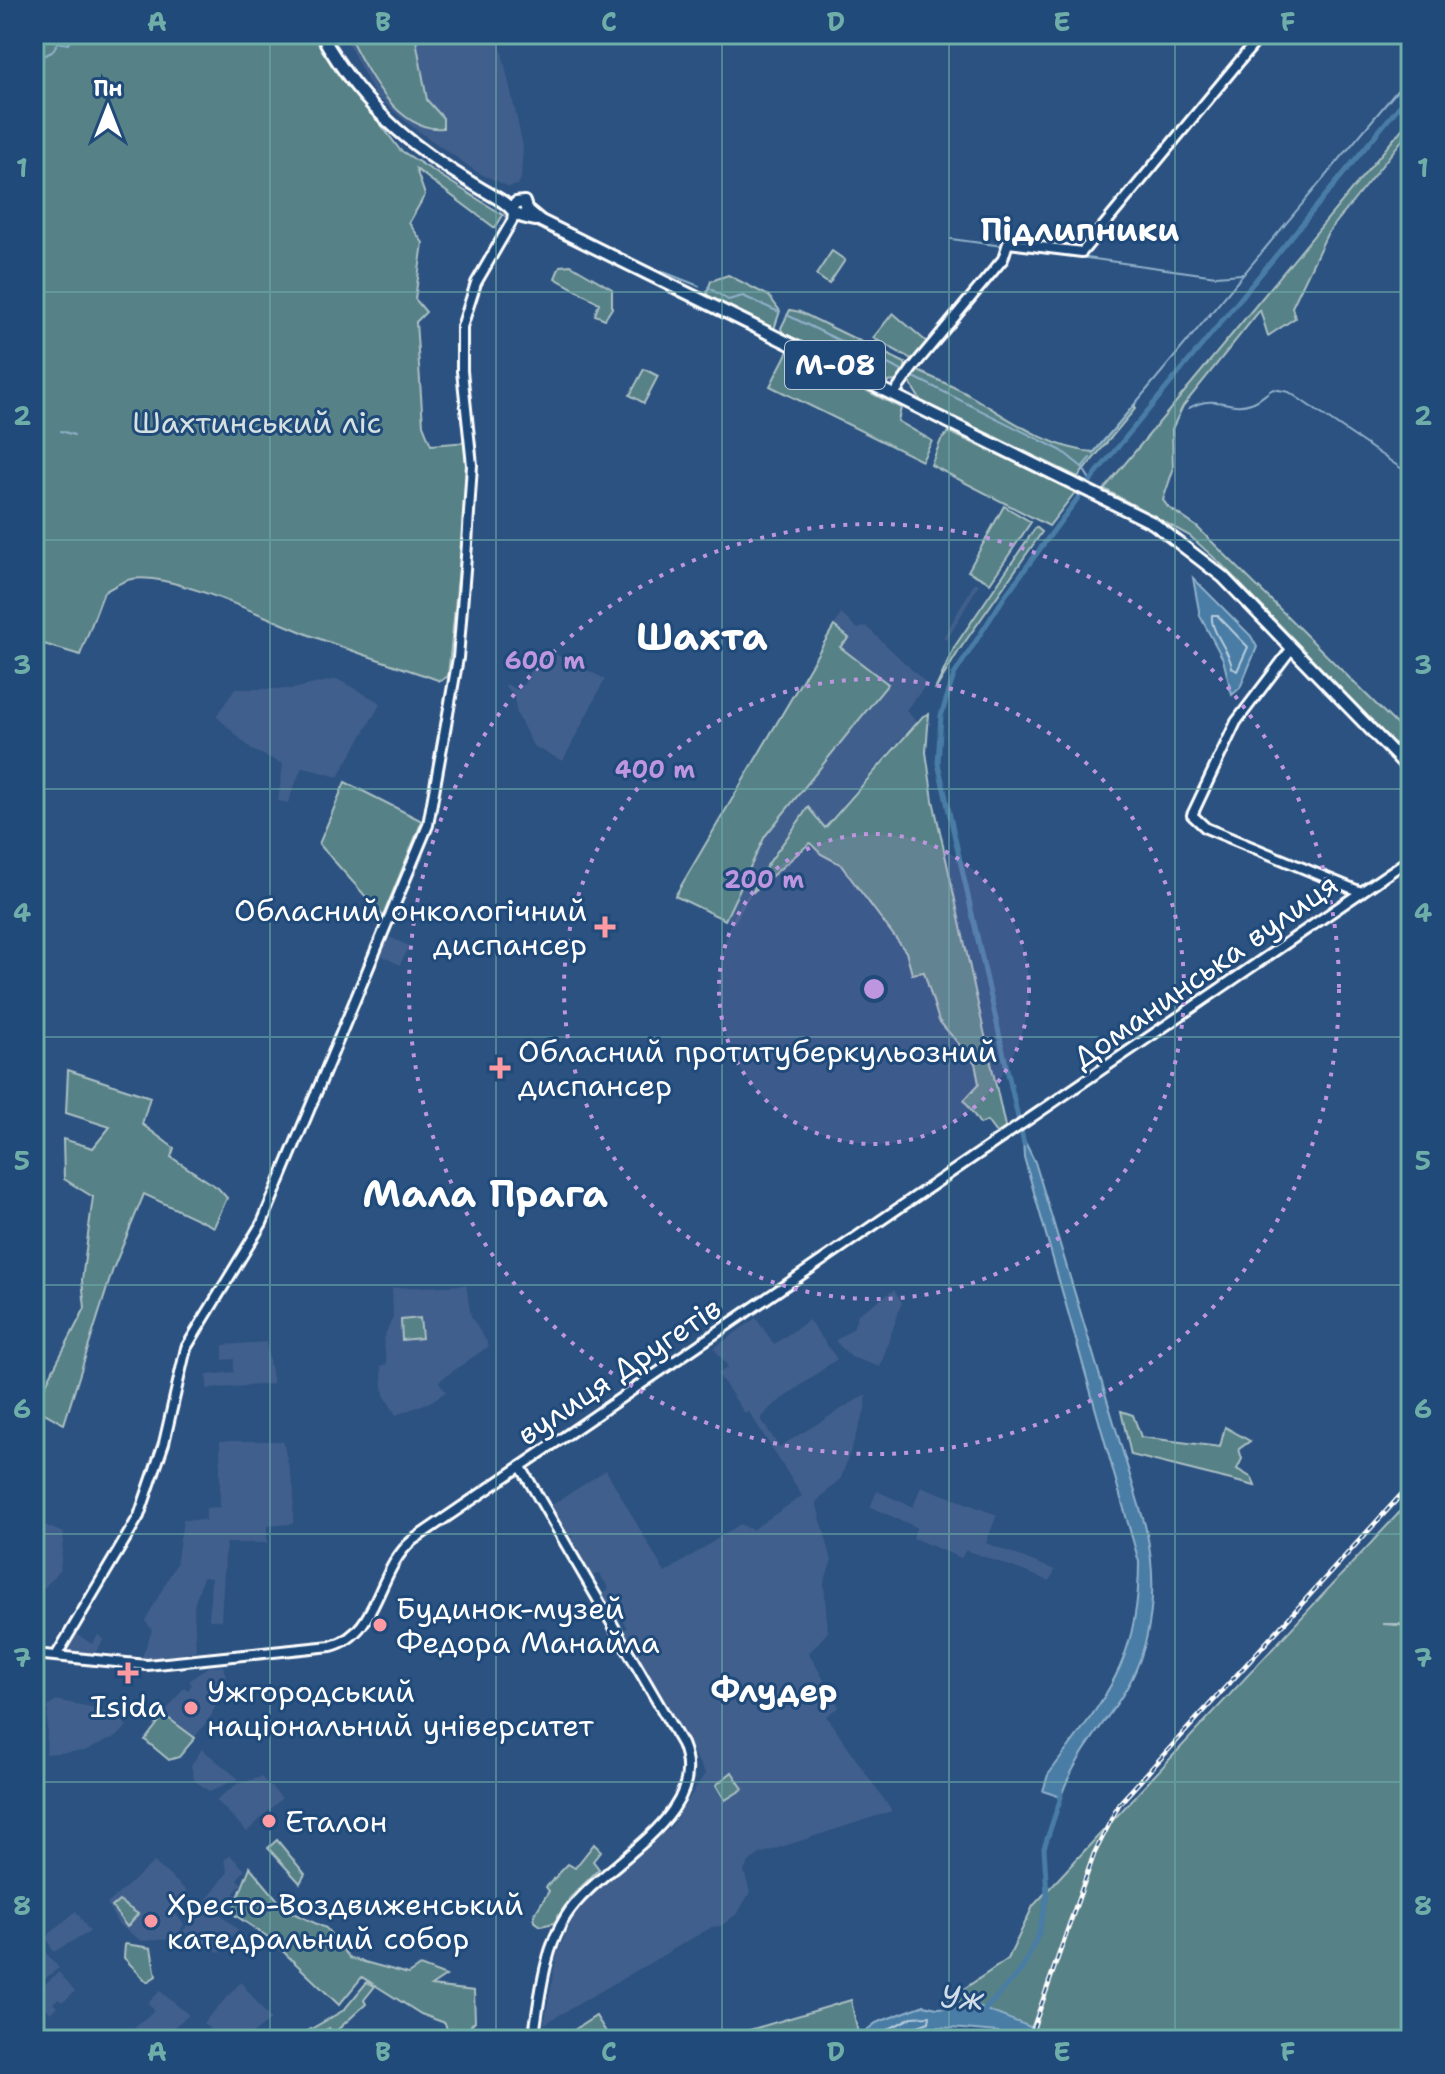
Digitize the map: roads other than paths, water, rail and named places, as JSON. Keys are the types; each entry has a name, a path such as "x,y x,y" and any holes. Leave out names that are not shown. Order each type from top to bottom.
{"highway":[{"path":"321,34 360,93 398,133 453,174 501,200 517,213"},
{"name":"М-08","path":"517,213 541,221 1153,523 1192,549 1411,771"}],"street":[{"path":"894,394 1003,259 1008,243 1082,252 1262,34"},
{"path":"34,1654 56,1656 139,1516 164,1443 186,1348 262,1223 428,825 454,685 471,484 462,327 476,283 517,213"},
{"path":"1292,648 1236,722 1192,815 1206,828 1361,892"},
{"name":"Доманинська вулиця","path":"1013,1131 1411,858"},
{"name":"вулиця Другетів","path":"56,1656 147,1665 331,1646 349,1640 364,1623 404,1547 1013,1131"},
{"path":"521,1467 682,1744 687,1763 686,1784 673,1812 596,1880 566,1917 545,1970 533,2040"}],"water":[{"path":"1193,578 1251,636 1257,647 1240,688 1232,695 1223,659 1200,616"},
{"path":"1023,1138 1035,1162 1145,1525 1152,1569 1150,1615 1140,1658 1120,1699 1079,1760 1061,1797 1043,1791 1048,1775 1115,1678 1133,1627 1139,1562 1024,1157"},
{"path":"924,2005 937,2008 976,2006 1064,2040 1012,2040 998,2032 939,2027 906,2040 854,2040 876,2023"}],"waterway":[{"path":"34,60 52,52 58,42 68,44 74,35 88,34"},
{"path":"1093,454 1411,74"},
{"path":"1024,1144 938,763 941,716 954,675 1005,596 1098,471 1411,92"},
{"path":"951,239 1003,246"},
{"path":"1013,248 1072,256"},
{"path":"1080,257 1216,276 1242,274"},
{"path":"656,269 699,286"},
{"path":"641,278 941,426"},
{"path":"708,287 728,300 743,296 779,312"},
{"path":"787,315 904,372"},
{"path":"912,376 1062,451 1082,467 1091,481"},
{"path":"1189,408 1208,402 1243,405 1257,401 1273,389 1289,392 1411,475"},
{"path":"949,430 1008,457"},
{"path":"61,431 74,435"},
{"path":"1083,466 1090,458"},
{"name":"Уж","path":"982,2013 1023,1968 1039,1933 1047,1895 1044,1848 1061,1797 1060,1790"}],"railway":[{"path":"1029,2040 1094,1854 1119,1804 1411,1484"}],"place":[{"name":"Обласний онкологічний диспансер","path":"605,927"},
{"name":"Обласний протитуберкульозний диспансер","path":"500,1068"},
{"name":"Будинок-музей Федора Манайла","path":"380,1625"},
{"name":"Isida","path":"128,1673"},
{"name":"Ужгородський національний університет","path":"191,1708"},
{"name":"Еталон","path":"269,1821"},
{"name":"Хресто-Воздвиженський катедральний собор","path":"151,1921"}],"district":[{"name":"Підлипники","path":"1080,229"},
{"name":"Шахта","path":"702,636"},
{"name":"Мала Прага","path":"485,1193"},
{"name":"Флудер","path":"774,1690"}],"park label":[{"name":"Шахтинський ліс","path":"257,422"}]}
